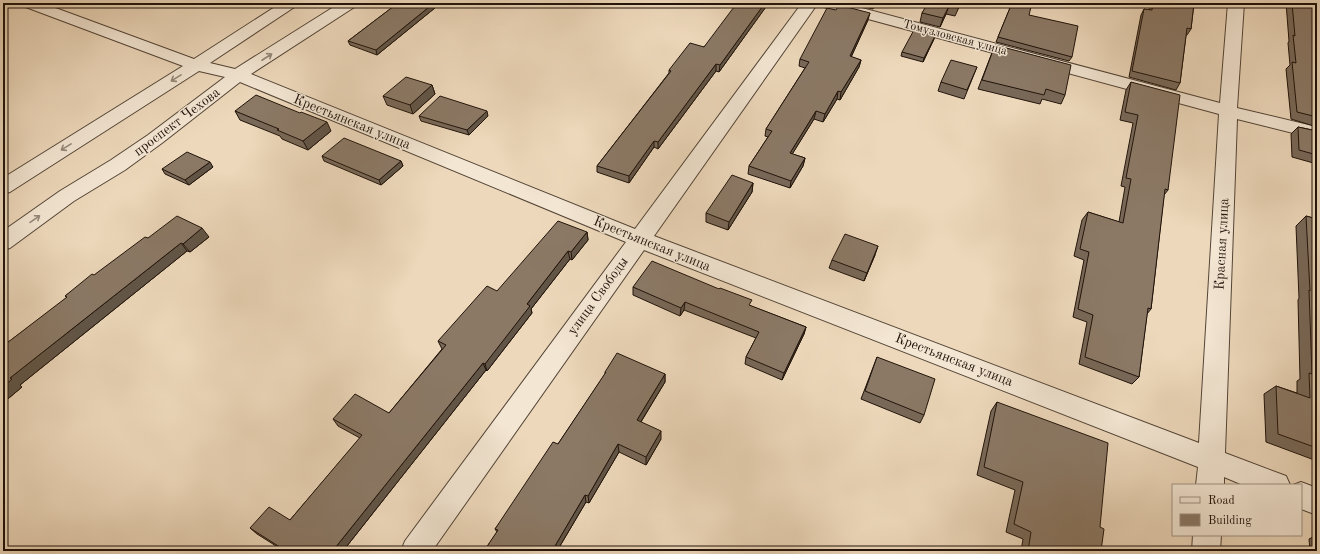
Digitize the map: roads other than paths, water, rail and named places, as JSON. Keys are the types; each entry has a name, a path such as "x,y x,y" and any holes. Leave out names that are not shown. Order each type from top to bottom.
{"street":[{"name":"Крестьянская улица","path":"28,3 196,65 238,75 639,240 1212,459 1274,484"},
{"path":"3,187 291,3"},
{"name":"проспект Чехова","path":"3,242 67,196 131,156 238,75 351,3"},
{"name":"улица Свободы","path":"415,551 810,3"},
{"name":"Томузловская улица","path":"825,3 1228,111 1317,133"},
{"name":"Красная улица","path":"1210,484 1228,111 1236,3"},
{"path":"1302,495 1317,502"},
{"path":"1206,551 1207,536"}]}
